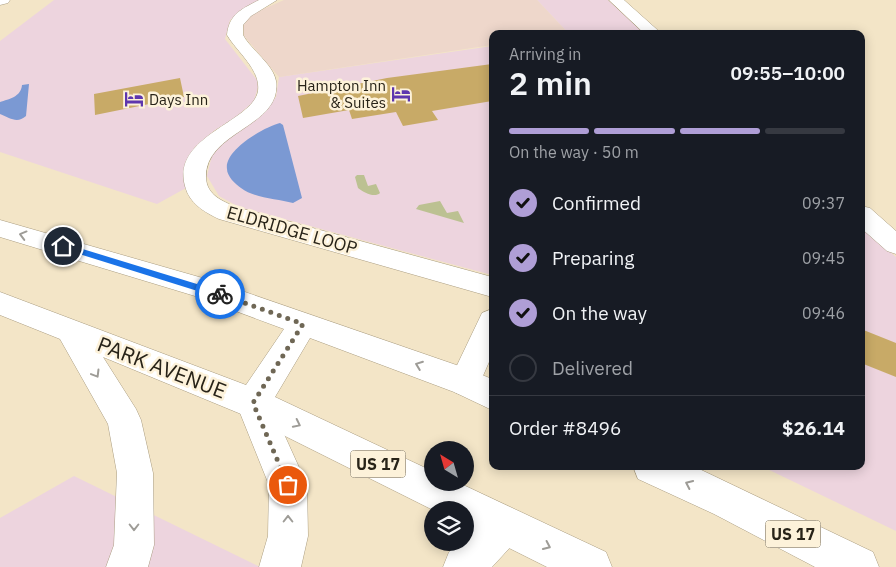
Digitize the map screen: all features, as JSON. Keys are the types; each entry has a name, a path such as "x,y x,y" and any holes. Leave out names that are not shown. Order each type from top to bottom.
{"main road":[{"name":"ELDRIDGE LOOP","path":"270,0 241,16 234,31 236,40 266,75 269,82 268,91 260,106 252,114 214,140 199,159 194,177 202,197 228,213 489,286"},
{"path":"616,0 650,30"},
{"path":"865,218 896,245"},
{"path":"0,228 203,288 358,342 479,389 489,337"},
{"name":"PARK AVENUE","path":"0,303 253,403 503,526 591,567"},
{"path":"280,567 288,536 288,485 253,403 303,324"},
{"path":"71,332 124,420 135,473 134,545 128,567"},
{"name":"US 17","path":"660,470 727,501 858,567"},
{"path":"464,567 503,526"}],"shaded area":[{"path":"54,0 261,0 248,6 230,20 225,39 257,80 258,87 254,101 235,118 215,130 195,147 185,163 186,188 157,204 0,152 0,41"},
{"path":"284,0 537,0 565,30 489,30 489,45 279,77 244,36 243,24 250,15"},
{"path":"537,0 608,0 641,30 565,30"},
{"path":"489,46 489,274 239,207 219,196 207,176 212,155 227,138 262,114 276,97 279,77"},
{"path":"865,230 896,257 896,531 769,470 865,470"},
{"path":"74,476 260,567 0,567 0,518"}],"green space":[{"path":"357,175 364,175 368,186 376,184 380,193 375,195 363,192 358,188 355,177"},
{"path":"440,201 447,213 458,211 464,223 416,209 419,205"}],"water":[{"path":"29,84 26,116 16,120 0,114 0,102 14,97 22,85"},
{"path":"280,123 283,125 302,198 293,203 259,196 246,191 234,182 227,172 228,162 238,147 255,134"}],"building":[{"name":"Hampton Inn & Suites","path":"489,64 489,102 432,111 438,120 403,126 396,112 352,119 349,110 303,118 298,96 387,78"},
{"path":"180,78 184,97 95,115 94,94"},
{"path":"865,331 896,343 896,377 865,365"}],"way so far":[{"path":"220,294 303,324 253,403 288,485"}],"place":[{"name":"Hampton Inn & Suites","path":"401,94"},
{"name":"Days Inn","path":"134,99"}],"route":[{"path":"63,246 220,294"}]}
